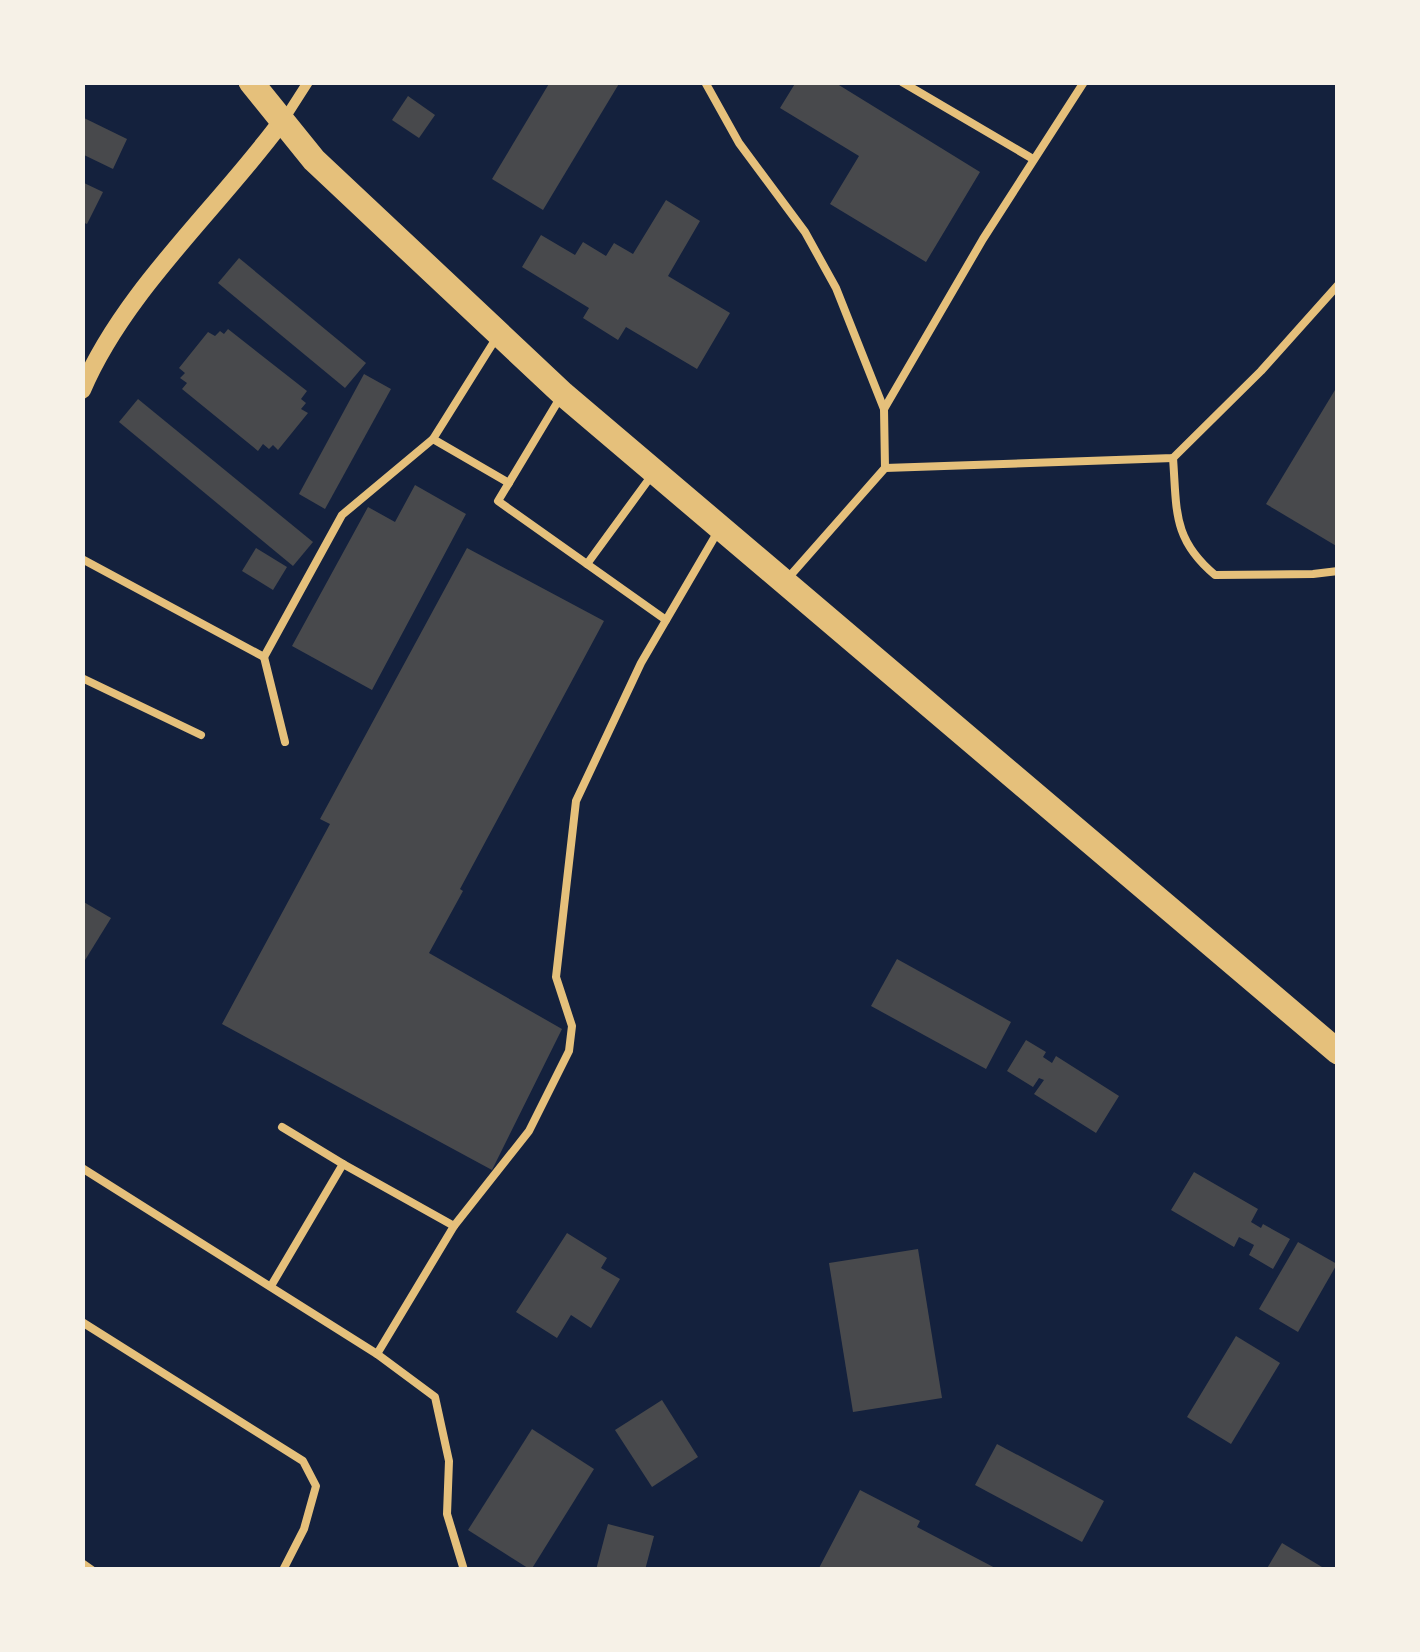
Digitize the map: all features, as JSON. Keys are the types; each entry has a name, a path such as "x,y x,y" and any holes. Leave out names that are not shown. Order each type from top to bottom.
{"highway":[{"path":"250,82 314,160 563,394 782,584 1338,1052"}],"street":[{"path":"82,390 98,353 129,307 246,171 308,82"}],"lane":[{"path":"705,82 739,143 805,232 836,288 884,409 886,468 782,584"},
{"path":"902,82 1033,158"},
{"path":"884,409 1033,158 1084,82"},
{"path":"886,468 1173,458 1261,372 1338,285"},
{"path":"285,742 264,657 342,515 433,440 500,333"},
{"path":"563,394 498,502 666,620"},
{"path":"433,440 509,483"},
{"path":"1173,458 1183,541 1215,575 1338,571"},
{"path":"587,564 654,472"},
{"path":"377,1354 454,1226 529,1132 568,1051 572,1026 556,976 576,801 641,663 720,530"},
{"path":"82,559 264,657"},
{"path":"82,678 201,735"},
{"path":"282,1128 454,1226"},
{"path":"271,1286 343,1164"},
{"path":"82,1168 377,1354 434,1397 449,1462 447,1514 464,1570"},
{"path":"82,1322 303,1460 316,1486 304,1528 282,1570"},
{"path":"82,1563 92,1570"}],"building":[{"path":"550,82 620,82 543,210 492,179"},
{"path":"796,82 834,82 980,172 926,262 830,204 859,156 780,108"},
{"path":"408,96 435,115 419,138 392,120"},
{"path":"82,117 127,139 113,169 82,154"},
{"path":"82,182 103,192 87,224 82,222"},
{"path":"666,200 700,221 668,276 730,313 697,369 626,327 618,340 583,318 589,308 522,267 541,235 575,255 583,242 606,256 614,243 633,254"},
{"path":"239,258 366,363 345,388 218,283"},
{"path":"228,329 307,391 301,399 306,403 301,409 308,413 278,450 263,444 258,451 182,389 187,383 180,378 185,373 179,368 208,332 215,336"},
{"path":"364,374 391,389 325,509 299,494"},
{"path":"1338,385 1338,547 1266,504"},
{"path":"138,399 313,542 293,566 119,422"},
{"path":"415,485 466,514 372,690 292,646 368,507 395,522"},
{"path":"256,548 287,567 273,590 242,571"},
{"path":"467,548 604,621 429,953 562,1029 492,1170 222,1024 330,824 320,819"},
{"path":"82,901 111,918 82,965"},
{"path":"897,959 1011,1022 986,1069 871,1006"},
{"path":"1026,1040 1046,1052 1043,1057 1052,1063 1056,1056 1119,1096 1096,1133 1034,1094 1044,1080 1039,1078 1033,1087 1007,1071"},
{"path":"1194,1172 1258,1209 1251,1222 1290,1239 1273,1269 1249,1255 1254,1245 1239,1237 1234,1247 1171,1210"},
{"path":"567,1233 607,1258 601,1268 620,1279 591,1328 571,1315 557,1338 516,1312"},
{"path":"1298,1242 1337,1264 1298,1332 1259,1309"},
{"path":"918,1249 942,1398 853,1412 829,1263"},
{"path":"1236,1336 1280,1363 1231,1444 1187,1417"},
{"path":"662,1400 698,1457 652,1487 615,1430"},
{"path":"532,1429 594,1469 531,1570 468,1530"},
{"path":"997,1444 1104,1501 1082,1542 975,1485"},
{"path":"860,1490 920,1521 917,1527 999,1570 818,1570"},
{"path":"608,1524 654,1536 645,1570 596,1570"},
{"path":"1282,1543 1327,1570 1266,1570"}]}
